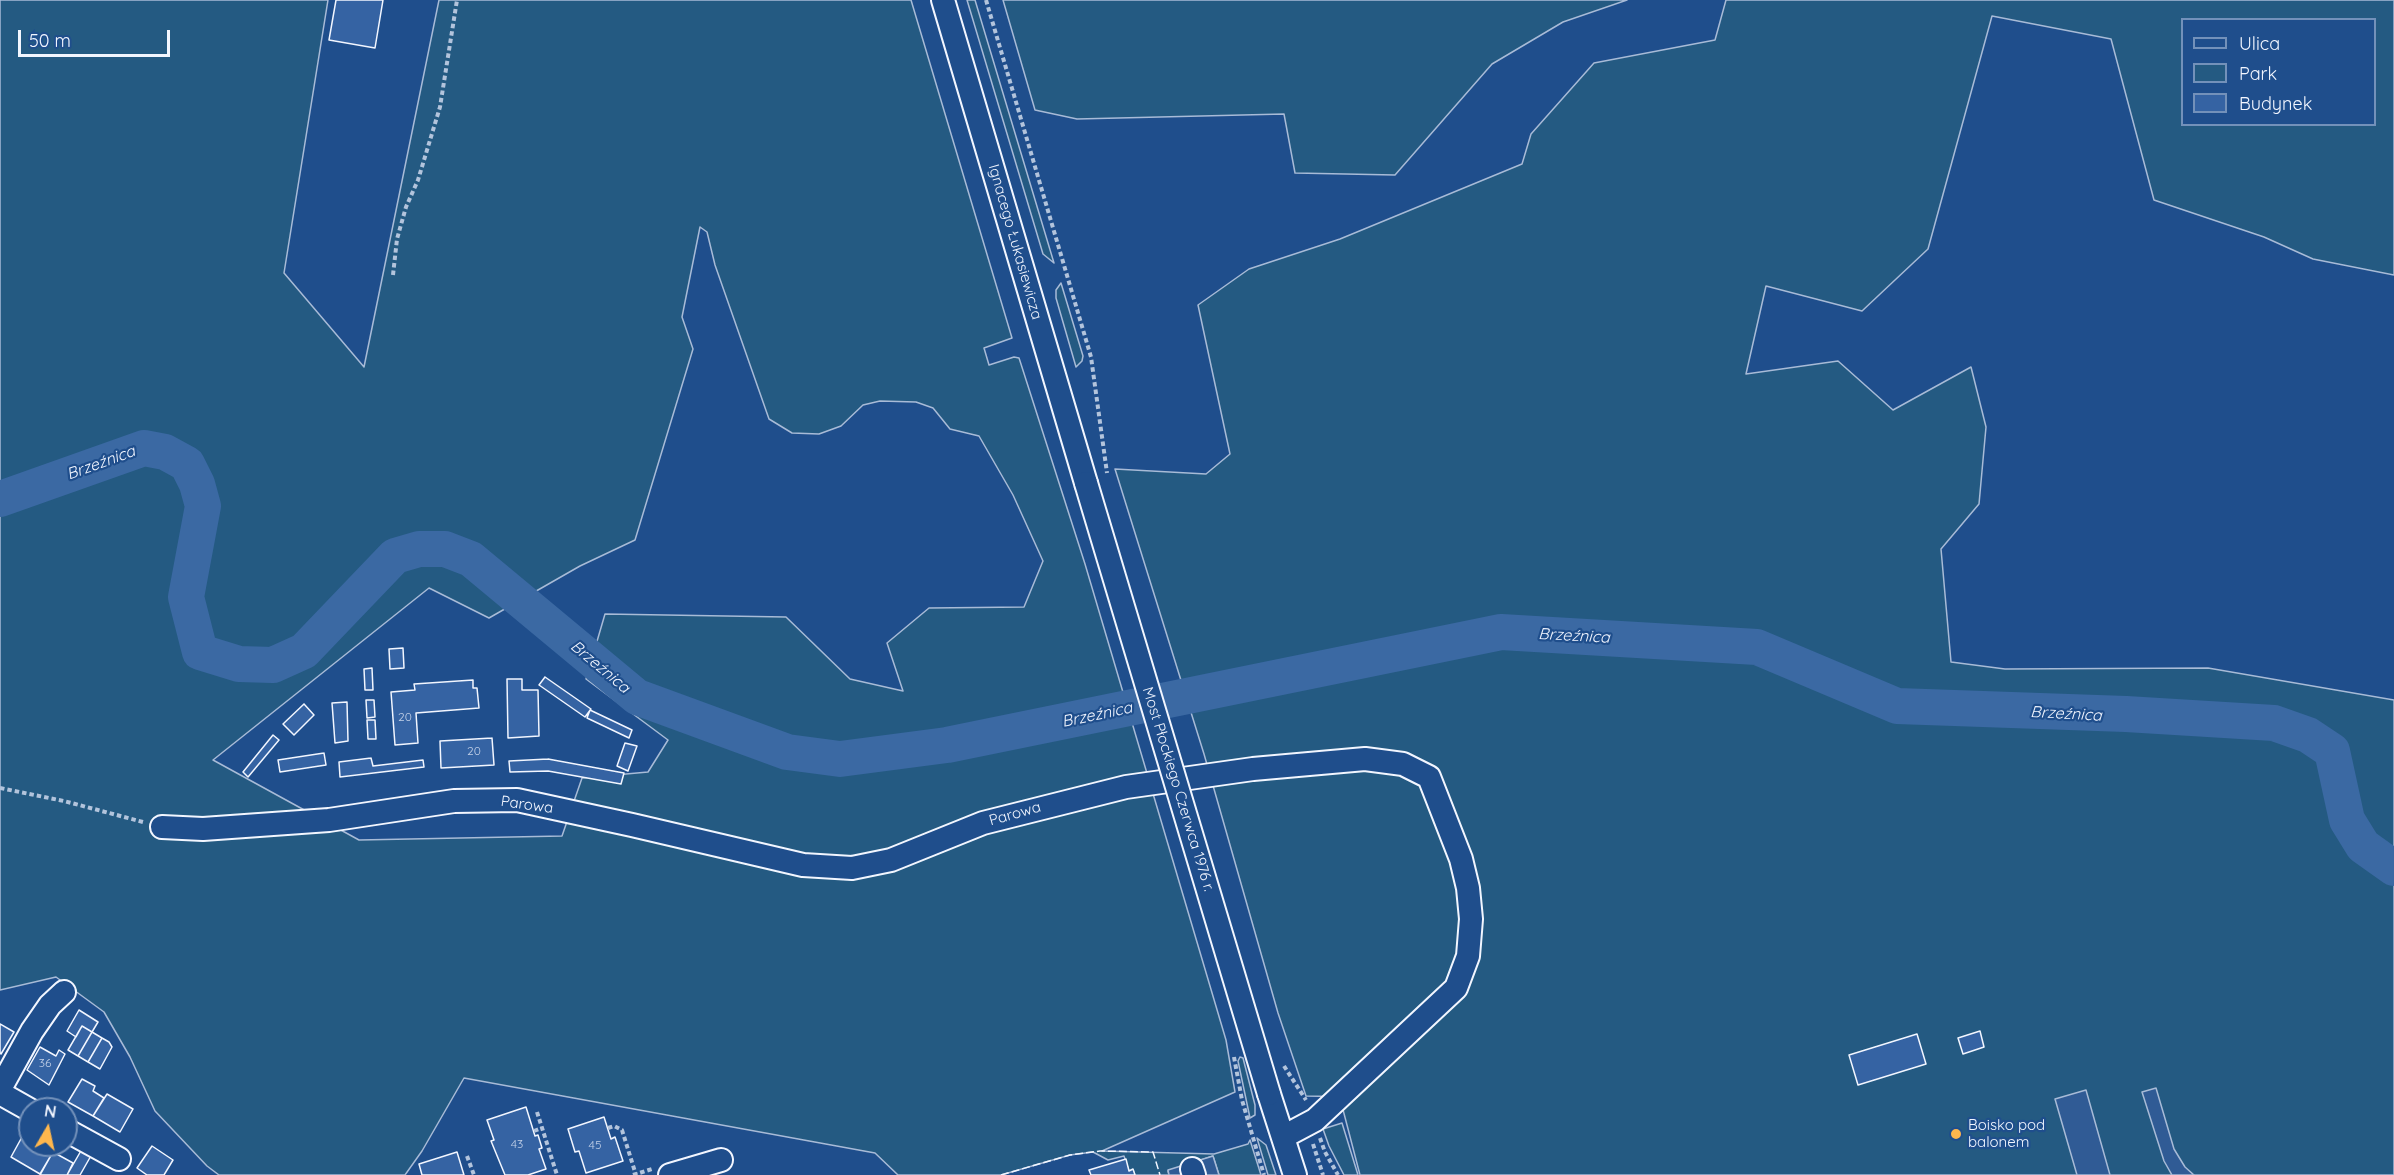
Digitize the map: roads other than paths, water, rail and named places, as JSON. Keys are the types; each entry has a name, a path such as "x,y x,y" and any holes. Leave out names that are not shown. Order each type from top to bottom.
{"street":[{"name":"Ignacego Łukasiewicza","path":"943,0 1097,480"},
{"name":"Most Płockiego Czerwca 1976 r.","path":"1097,480 1283,1137"},
{"name":"Parowa","path":"162,826 203,829 329,820 454,801 517,800 803,866 852,868 891,860 983,823 1126,787 1253,769 1365,759 1403,764 1429,777 1461,859 1468,888 1471,919 1468,956 1456,988 1283,1137"},
{"path":"18,1102 0,1091 32,1031 51,1005 64,992"},
{"path":"78,1137 118,1159"},
{"path":"1283,1137 1295,1175"},
{"path":"677,1174 721,1160"}],"waterway":[{"name":"Brzeźnica","path":"0,499 144,448 165,452 187,464 197,484 203,506 186,597 200,652 239,664 273,665 304,651 395,556 419,549 445,549 471,559 637,697 787,752 840,759 947,745 1501,632 1757,647 1897,706 2126,714 2274,723 2308,735 2332,751 2347,820 2363,846 2394,868"}],"place":[{"name":"Boisko pod balonem","path":"1956,1134"}]}
